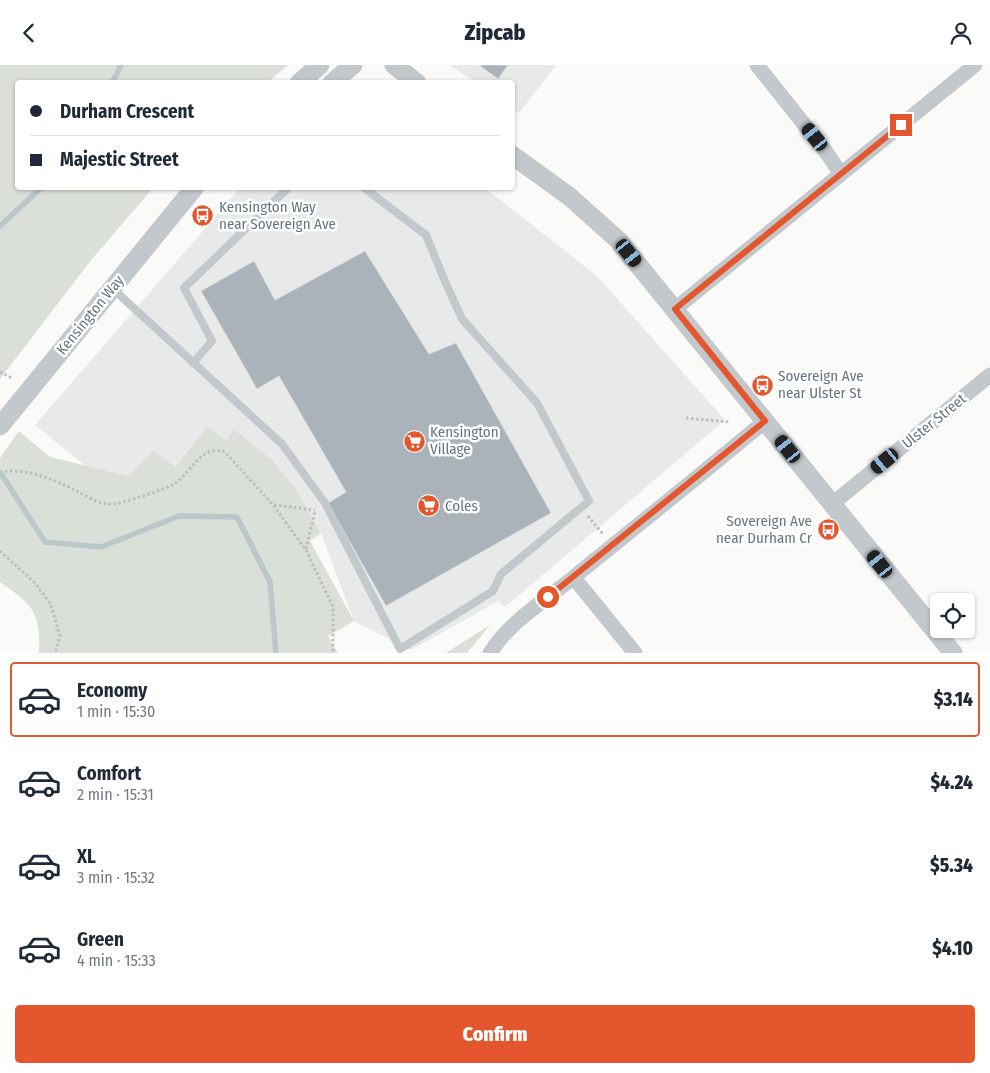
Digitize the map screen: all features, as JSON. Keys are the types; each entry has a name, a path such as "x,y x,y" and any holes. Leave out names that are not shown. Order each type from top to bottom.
{"street":[{"path":"302,80 320,65"},
{"path":"336,80 353,65"},
{"path":"394,65 413,80"},
{"path":"413,65 420,80"},
{"path":"757,65 826,151 841,174"},
{"path":"675,309 975,65"},
{"path":"515,157 570,197 618,240 953,653"},
{"name":"Kensington Way","path":"0,426 193,190"},
{"name":"Kensington Way","path":"181,205 200,190"},
{"name":"Ulster Street","path":"832,505 990,375"},
{"path":"490,653 495,645 523,617 574,578 765,421"},
{"path":"574,578 635,653"}],"lane":[{"path":"193,363 212,341 184,288 286,190"},
{"path":"111,288 282,444 325,503 400,649 493,591 501,575 589,501 537,403 462,319 426,235 367,190"}],"path":[{"path":"0,372 12,378"},
{"path":"686,418 730,422"},
{"path":"0,472 11,470 34,474 90,498 112,504 174,484 204,454 216,449 225,452 273,505 306,550 333,607 333,653"},
{"path":"306,550 316,510 325,503"},
{"path":"273,505 316,510"},
{"path":"581,507 612,545"},
{"path":"0,551 35,583 51,605 60,636 55,653"}],"shaded area":[{"path":"0,65 288,65 270,80 15,80 15,190 151,190 92,259 0,379"},
{"path":"449,65 556,65 519,113 515,110 515,80 472,80"},
{"path":"238,190 488,190 597,276 725,420 505,607 498,601 411,650 354,621 321,533 295,488 272,460 234,429 226,440 207,426 174,467 114,489 35,425"},
{"path":"207,426 226,440 234,429 272,460 295,488 321,533 310,541 354,621 328,636 338,653 39,653 38,628 33,611 20,597 0,582 0,458 19,431 50,457 128,476 154,451 175,467"},
{"path":"490,625 467,653 446,653"}],"building":[{"path":"479,65 508,65 498,79"},
{"name":"Kensington Village","path":"365,251 429,354 456,343 551,513 386,606 328,503 346,492 279,376 257,389 201,291 254,261 275,300"}],"waterway":[{"path":"114,80 121,65"},
{"path":"0,226 39,190"},
{"path":"2,475 45,542 101,547 179,516 237,517 270,582 276,653"}],"place":[{"name":"Kensington Way near Sovereign Ave","path":"203,216"},
{"name":"Sovereign Ave near Ulster St","path":"762,385"},
{"name":"Kensington Village","path":"414,441"},
{"name":"Coles","path":"429,506"},
{"name":"Sovereign Ave near Durham Cr","path":"828,530"}],"route":[{"path":"548,597 574,578 765,421 675,309 901,125"}]}
